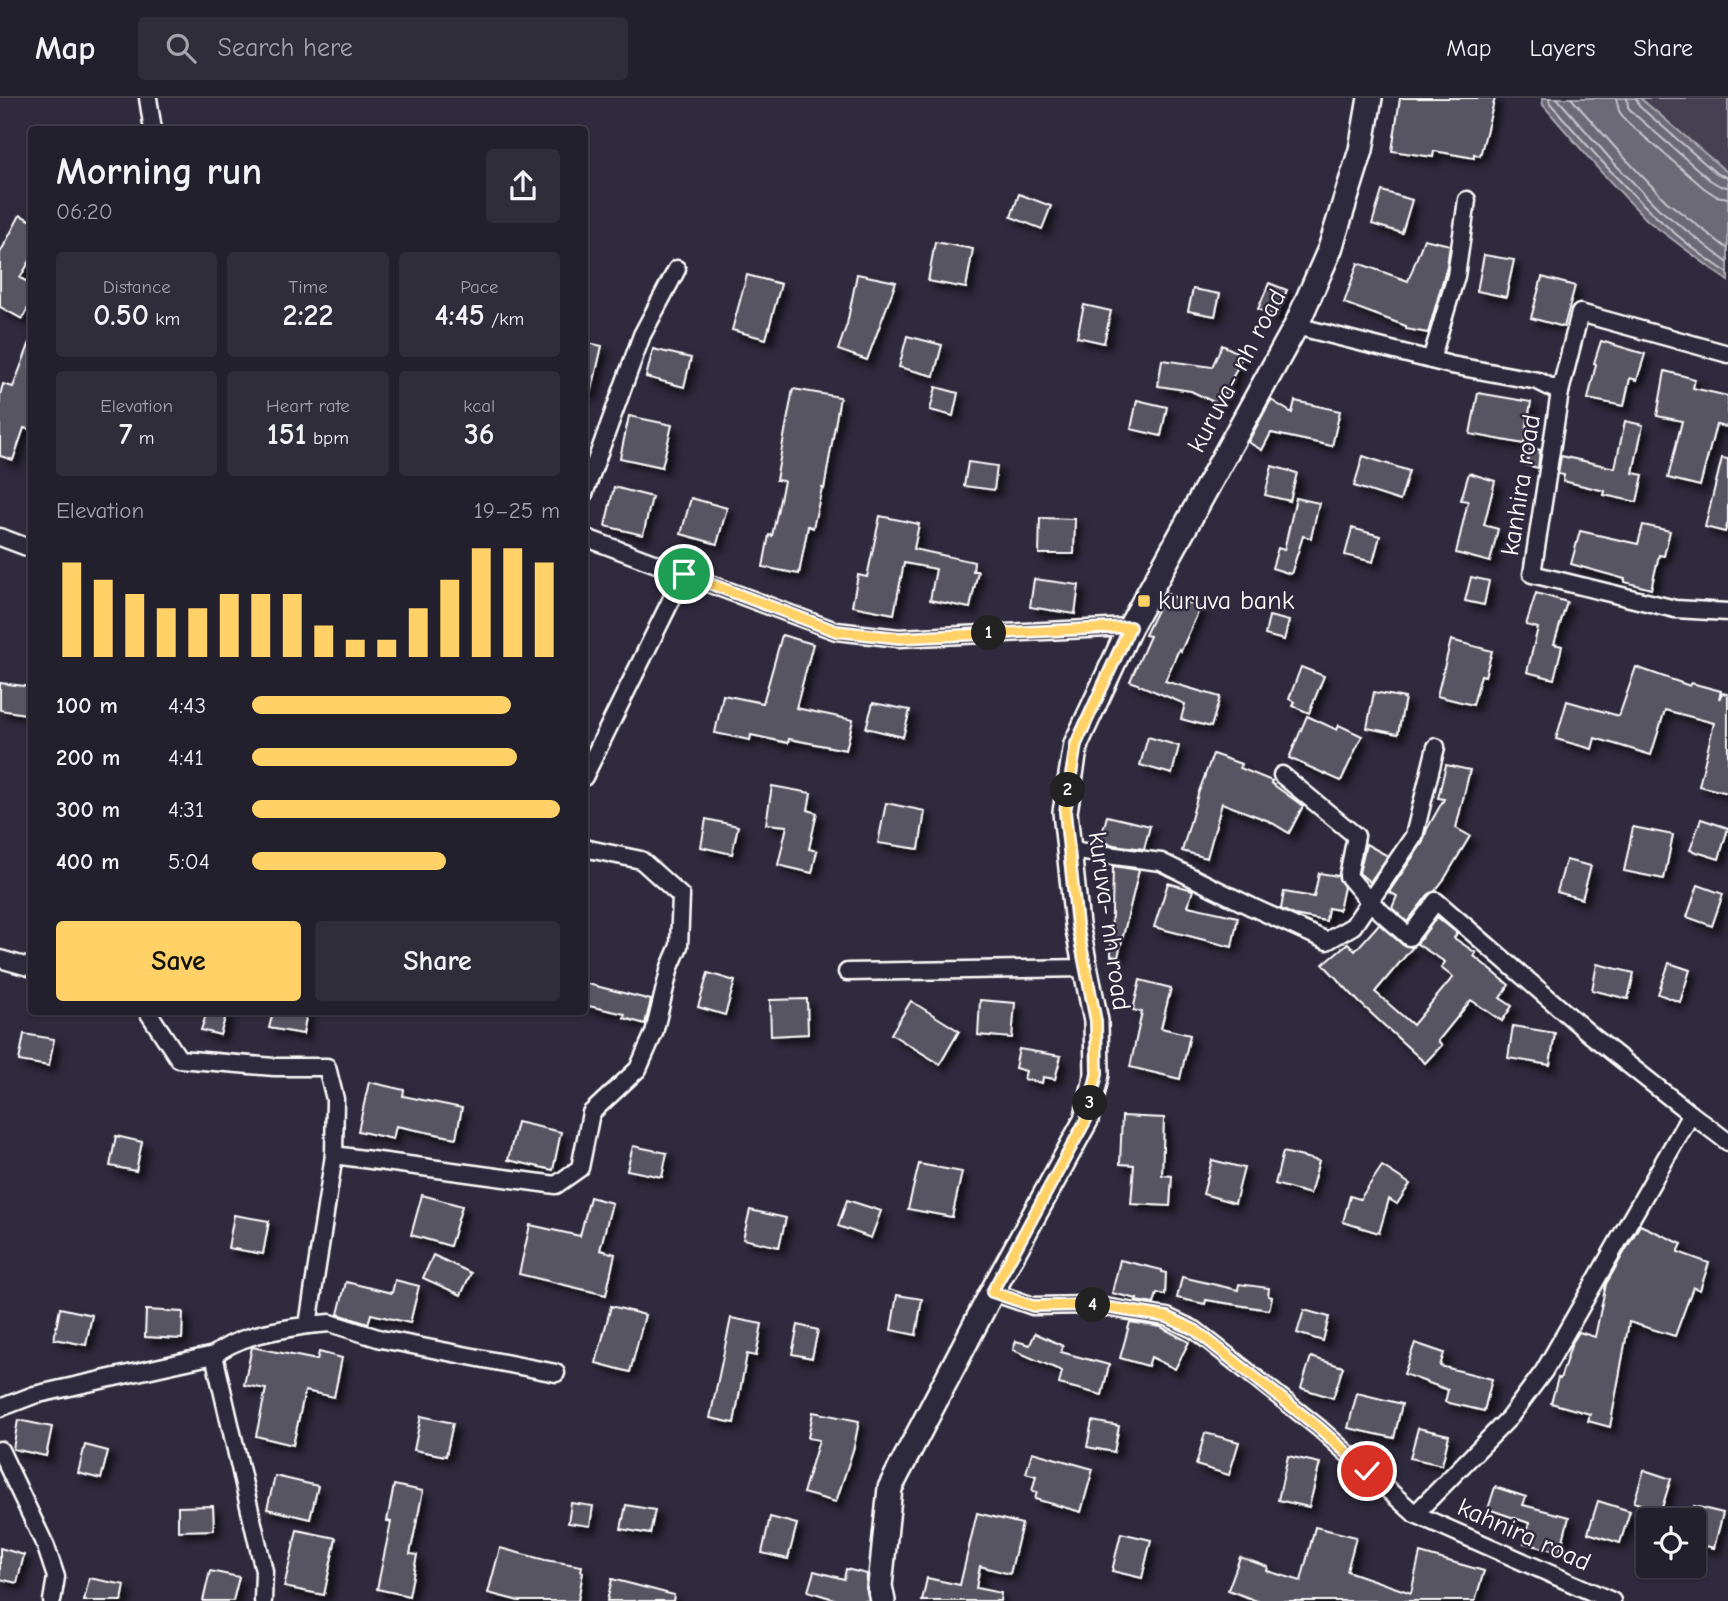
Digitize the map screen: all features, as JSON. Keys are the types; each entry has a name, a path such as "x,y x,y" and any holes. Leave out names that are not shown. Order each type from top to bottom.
{"main road":[{"name":"kuruva- nh road","path":"883,1601 880,1586 890,1488 992,1292 1086,1120 1097,1074 1096,1021 1077,925 1065,812 1076,744 1130,627 1296,326 1330,249 1361,150 1370,98"}],"street":[{"path":"148,98 152,126"},
{"path":"1432,360 1455,276 1466,200"},
{"path":"588,483 642,335 677,269"},
{"path":"1560,392 1580,313 1728,354"},
{"name":"kanhira road","path":"1296,326 1432,360 1538,381 1560,392 1532,574 1675,609 1728,612"},
{"path":"0,537 28,548"},
{"path":"588,538 836,631 899,638 1130,627"},
{"path":"588,770 684,574"},
{"path":"1069,850 1161,862 1327,941 1353,926 1414,836 1436,747"},
{"path":"1282,775 1356,836 1348,876 1370,902 1409,937 1436,901 1591,1035 1728,1142"},
{"path":"334,1155 556,1185 580,1168 591,1113 638,1069 654,1033 670,967 679,946 681,897 641,860 588,849"},
{"path":"0,959 28,967"},
{"path":"848,972 1086,968"},
{"path":"150,1015 179,1059 274,1067 327,1067 335,1099 334,1155 308,1325"},
{"path":"1415,1514 1509,1418 1544,1371 1691,1114"},
{"name":"kahnira road","path":"992,1292 1033,1306 1092,1305 1167,1317 1195,1330 1319,1428 1415,1514 1612,1601"},
{"path":"0,1408 34,1395 214,1355 226,1345 259,1333 330,1323 382,1339 555,1373"},
{"path":"214,1355 264,1571 262,1601"},
{"path":"0,1450 46,1548 56,1577 52,1601"}],"shaded area":[{"path":"1640,98 1728,98 1728,173 1720,167"}],"water":[{"path":"1542,98 1640,98 1728,173 1728,281 1648,221 1543,105"}],"building":[{"path":"1400,98 1495,98 1480,156 1474,154 1474,158 1434,151 1433,157 1392,151"},
{"path":"1382,191 1412,200 1402,233 1372,224"},
{"path":"1019,194 1051,206 1042,229 1011,217"},
{"path":"20,215 28,219 28,264 20,278 28,282 28,308 22,319 0,307 0,253"},
{"path":"1424,239 1450,245 1447,266 1428,333 1406,329 1406,326 1344,303 1358,263 1408,281"},
{"path":"935,242 973,249 966,288 928,281"},
{"path":"1484,255 1514,260 1506,297 1477,291"},
{"path":"857,274 896,282 867,360 838,350 847,324"},
{"path":"747,275 781,284 766,339 732,330"},
{"path":"1542,277 1575,286 1564,327 1531,318"},
{"path":"1269,283 1287,290 1276,317 1258,309"},
{"path":"1193,289 1220,294 1215,316 1188,311"},
{"path":"1084,305 1111,311 1104,343 1077,337"},
{"path":"907,336 942,345 934,376 899,367"},
{"path":"1601,341 1645,354 1637,380 1630,378 1624,406 1588,399"},
{"path":"588,343 602,346 591,394 588,394"},
{"path":"1222,345 1243,355 1220,405 1191,391 1158,386 1162,360 1212,367"},
{"path":"28,347 28,429 24,428 13,460 0,456 0,395 3,384 13,387"},
{"path":"653,349 691,358 684,387 646,377"},
{"path":"1665,371 1695,379 1693,388 1728,396 1728,427 1716,425 1700,486 1668,478 1682,421 1657,416"},
{"path":"936,387 958,393 953,416 930,410"},
{"path":"793,389 840,397 824,489 822,488 813,528 808,526 799,574 763,567 784,481 776,480"},
{"path":"1478,393 1531,402 1524,444 1470,434"},
{"path":"1137,400 1167,407 1161,436 1131,429"},
{"path":"1271,400 1292,413 1295,401 1340,411 1332,446 1271,433 1262,450 1248,442"},
{"path":"629,416 672,425 662,467 620,458"},
{"path":"1625,421 1643,425 1633,473 1643,475 1637,502 1604,495 1605,491 1563,481 1564,475 1558,474 1561,456 1615,468"},
{"path":"1531,447 1540,450 1538,468 1526,465"},
{"path":"1363,456 1409,471 1400,501 1354,486"},
{"path":"1722,458 1728,459 1728,522 1725,532 1705,527"},
{"path":"968,462 997,466 994,490 964,486"},
{"path":"1272,466 1297,473 1290,501 1265,495"},
{"path":"1469,473 1495,481 1484,525 1498,529 1490,562 1456,553 1468,501 1461,500"},
{"path":"614,487 652,497 643,535 605,526"},
{"path":"691,498 727,508 717,544 681,534"},
{"path":"1296,498 1319,503 1311,538 1303,536 1291,574 1272,568 1278,548 1284,550"},
{"path":"880,516 919,524 914,549 974,562 973,571 978,571 970,608 930,600 936,569 904,563 894,614 852,606 858,575 867,577"},
{"path":"1040,518 1075,519 1074,554 1039,554"},
{"path":"1643,525 1670,531 1664,556 1659,555 1651,589 1571,564 1580,531 1638,544"},
{"path":"1352,528 1380,536 1373,562 1345,555"},
{"path":"1471,577 1489,581 1484,605 1465,601"},
{"path":"1034,579 1079,585 1075,614 1030,607"},
{"path":"1165,593 1200,608 1165,681 1220,697 1211,727 1181,719 1185,704 1130,681 1150,636 1145,635"},
{"path":"1536,593 1567,602 1554,644 1562,646 1554,679 1527,672 1538,628 1526,625"},
{"path":"1269,616 1289,621 1284,640 1265,635"},
{"path":"782,635 813,644 796,708 853,720 846,750 789,739 788,743 751,735 750,740 715,733 723,695 763,703"},
{"path":"1451,640 1492,651 1485,676 1481,675 1473,705 1437,696"},
{"path":"1301,667 1324,676 1309,713 1293,706 1295,702 1289,699"},
{"path":"1636,667 1690,686 1691,683 1721,691 1719,699 1722,693 1728,694 1728,793 1699,786 1714,723 1665,710 1651,755 1595,738 1592,749 1556,739 1567,701 1619,716"},
{"path":"0,683 28,686 28,714 0,710"},
{"path":"1374,692 1405,698 1398,734 1367,728"},
{"path":"873,703 910,710 903,737 866,728"},
{"path":"1307,716 1337,730 1339,725 1362,736 1341,781 1289,758"},
{"path":"1148,737 1179,746 1172,774 1140,765"},
{"path":"1213,754 1241,764 1240,768 1272,781 1271,783 1303,806 1289,833 1269,821 1222,803 1207,858 1182,851 1198,794"},
{"path":"1446,765 1470,770 1456,828 1470,836 1445,878 1407,922 1392,908 1397,896 1389,892 1423,842 1427,829 1444,799 1438,798"},
{"path":"772,786 811,793 808,810 817,813 809,849 817,851 812,873 778,865 787,826 766,824"},
{"path":"886,803 925,811 919,849 878,843"},
{"path":"1107,816 1150,826 1144,849 1100,841"},
{"path":"706,819 738,826 732,854 701,847"},
{"path":"1701,819 1728,828 1719,859 1690,850"},
{"path":"1633,827 1673,835 1664,879 1624,871"},
{"path":"1366,844 1388,856 1370,882 1359,873"},
{"path":"1566,860 1591,866 1582,899 1557,892"},
{"path":"1113,866 1139,870 1118,957 1111,956"},
{"path":"1319,873 1338,876 1344,887 1339,910 1328,908 1326,921 1294,915 1281,909 1284,892 1314,897"},
{"path":"1168,883 1193,890 1188,906 1238,917 1232,947 1154,927"},
{"path":"1698,885 1723,894 1712,926 1687,917"},
{"path":"1437,917 1457,933 1454,938 1476,953 1474,956 1509,985 1500,998 1512,1006 1502,1021 1471,1000 1438,1041 1442,1045 1425,1063 1360,1003 1323,964 1348,943 1355,951 1379,924 1403,945 1413,947 1375,992 1413,1025 1453,977 1441,968 1445,962 1417,944"},
{"path":"1669,963 1690,970 1680,1002 1658,994"},
{"path":"1597,964 1634,973 1628,999 1592,990"},
{"path":"708,973 735,981 725,1015 698,1007"},
{"path":"1140,980 1171,988 1161,1028 1190,1035 1180,1079 1130,1067 1142,1012 1133,1010"},
{"path":"588,984 651,1000 645,1024 624,1018 625,1014 588,1006"},
{"path":"807,999 808,1034 771,1036 770,1000"},
{"path":"980,1000 1015,1003 1012,1038 978,1035"},
{"path":"911,1001 959,1031 940,1064 891,1034"},
{"path":"206,1015 226,1015 220,1035 201,1030"},
{"path":"272,1015 306,1015 303,1034 269,1028"},
{"path":"1513,1026 1555,1033 1550,1065 1508,1058"},
{"path":"24,1034 54,1039 49,1066 19,1061"},
{"path":"1019,1049 1061,1056 1055,1079 1043,1077 1042,1083 1024,1079 1026,1071 1015,1068"},
{"path":"369,1082 404,1090 403,1096 462,1108 456,1138 396,1126 393,1139 358,1131"},
{"path":"1122,1116 1164,1118 1162,1175 1172,1176 1170,1206 1131,1204 1134,1165 1120,1164"},
{"path":"517,1122 561,1132 553,1170 508,1160"},
{"path":"116,1136 142,1142 136,1171 110,1166"},
{"path":"633,1146 667,1153 662,1177 627,1170"},
{"path":"1283,1152 1319,1161 1310,1194 1275,1184"},
{"path":"1212,1160 1244,1168 1235,1203 1203,1194"},
{"path":"919,1164 962,1172 952,1217 908,1209"},
{"path":"1382,1166 1410,1184 1397,1204 1389,1199 1379,1233 1343,1222 1350,1196 1360,1199"},
{"path":"422,1195 462,1206 450,1246 411,1235"},
{"path":"590,1197 612,1203 600,1250 615,1254 606,1295 519,1274 530,1225 580,1236"},
{"path":"847,1200 881,1211 871,1238 838,1226"},
{"path":"750,1210 786,1218 779,1247 743,1239"},
{"path":"234,1215 269,1221 263,1254 228,1248"},
{"path":"1640,1225 1682,1244 1678,1252 1709,1263 1700,1290 1693,1287 1675,1336 1629,1322 1610,1427 1588,1421 1590,1414 1551,1403 1558,1378 1560,1379 1572,1343 1579,1332 1595,1337 1606,1284"},
{"path":"433,1255 471,1273 461,1295 423,1278"},
{"path":"1120,1260 1166,1273 1165,1295 1157,1293 1154,1304 1112,1293"},
{"path":"1182,1277 1238,1290 1239,1284 1269,1288 1268,1296 1272,1297 1269,1310 1206,1300 1205,1304 1177,1298"},
{"path":"395,1280 419,1286 410,1323 371,1314 368,1324 338,1314 346,1282 392,1293"},
{"path":"897,1295 922,1299 916,1335 891,1330"},
{"path":"611,1306 645,1315 630,1372 596,1363"},
{"path":"60,1308 92,1315 86,1345 54,1339"},
{"path":"146,1310 183,1312 182,1339 145,1337"},
{"path":"1304,1310 1329,1317 1323,1341 1297,1333"},
{"path":"731,1318 762,1324 756,1356 747,1354 734,1423 710,1418"},
{"path":"1130,1322 1161,1327 1189,1342 1175,1369 1151,1357 1148,1366 1120,1358"},
{"path":"798,1325 818,1330 812,1358 792,1354"},
{"path":"1035,1333 1063,1346 1061,1352 1109,1365 1102,1395 1059,1384 1062,1371 1013,1350 1016,1341 1030,1345"},
{"path":"1415,1343 1444,1353 1440,1366 1492,1379 1484,1411 1445,1402 1448,1390 1404,1374"},
{"path":"252,1347 317,1360 319,1352 342,1358 334,1397 305,1391 293,1445 256,1436 266,1389 244,1385"},
{"path":"1311,1357 1343,1367 1333,1398 1301,1388"},
{"path":"1357,1393 1402,1404 1394,1438 1348,1428"},
{"path":"813,1412 859,1421 854,1447 836,1502 803,1493 819,1440 808,1438"},
{"path":"421,1416 453,1423 446,1456 414,1450"},
{"path":"18,1420 52,1427 46,1456 13,1449"},
{"path":"1092,1421 1119,1426 1114,1452 1087,1447"},
{"path":"1418,1428 1449,1435 1442,1465 1410,1458"},
{"path":"1205,1433 1239,1442 1229,1475 1196,1465"},
{"path":"85,1445 108,1451 101,1479 78,1473"},
{"path":"1032,1452 1093,1469 1081,1512 1035,1499 1037,1492 1032,1491 1036,1476 1026,1473"},
{"path":"1288,1456 1320,1463 1309,1507 1278,1500"},
{"path":"1644,1470 1671,1479 1662,1508 1634,1502"},
{"path":"275,1476 318,1486 310,1519 267,1509"},
{"path":"394,1485 423,1491 410,1554 417,1555 409,1596 377,1589 391,1522 387,1521"},
{"path":"1495,1487 1526,1497 1523,1505 1569,1517 1560,1552 1524,1543 1529,1523 1488,1509"},
{"path":"1598,1501 1630,1511 1620,1543 1588,1533"},
{"path":"571,1503 593,1506 590,1526 568,1523"},
{"path":"626,1505 655,1510 650,1534 621,1529"},
{"path":"213,1506 214,1530 178,1531 178,1507"},
{"path":"1706,1509 1723,1513 1714,1548 1706,1546"},
{"path":"977,1513 1022,1524 1010,1574 980,1566 976,1588 1001,1593 1000,1601 922,1601 927,1578 960,1585"},
{"path":"770,1517 797,1524 788,1559 762,1553"},
{"path":"1315,1527 1356,1537 1347,1571 1411,1593 1420,1553 1484,1571 1475,1601 1257,1601 1228,1590 1240,1557 1268,1567 1267,1571 1301,1581"},
{"path":"297,1530 336,1538 324,1595 284,1587"},
{"path":"1121,1533 1151,1540 1142,1578 1112,1571"},
{"path":"0,1548 24,1555 17,1583 0,1579"},
{"path":"500,1548 582,1566 578,1601 519,1601 488,1593"},
{"path":"846,1569 867,1574 869,1601 840,1601 808,1591 814,1571 844,1579"},
{"path":"210,1571 239,1577 233,1601 203,1601"},
{"path":"89,1578 125,1585 122,1601 84,1601"},
{"path":"612,1579 674,1595 673,1601 607,1601"}],"place":[{"name":"kuruva bank","path":"1144,601"}],"route":[{"path":"684,574 836,631 899,638 1130,627 1076,744 1065,812 1077,925 1096,1021 1097,1074 1086,1120 992,1292 1033,1306 1092,1305 1167,1317 1195,1330 1319,1428 1367,1471"}]}
